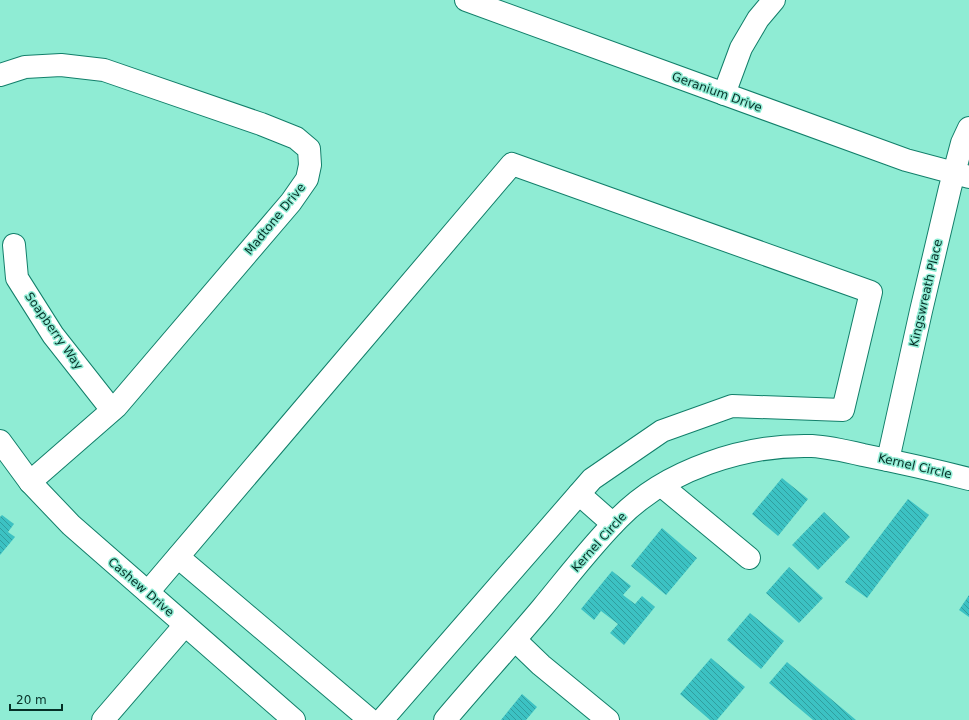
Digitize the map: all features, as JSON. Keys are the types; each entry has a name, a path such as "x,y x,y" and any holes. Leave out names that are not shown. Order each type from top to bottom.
{"street":[{"name":"Geranium Drive","path":"466,0 906,160 962,175"},
{"path":"724,94 741,48 758,19 774,0"},
{"name":"Madtone Drive","path":"0,74 25,67 61,65 104,70 261,124 296,138 309,149 310,165 307,179 291,202 112,410 30,482"},
{"name":"Kingswreath Place","path":"888,460 950,188 962,175 962,143 969,128"},
{"path":"148,592 512,164 871,292 843,410 732,406 662,431 592,479 382,720"},
{"name":"Soapberry Way","path":"14,244 17,278 53,334 112,410"},
{"name":"Kernel Circle","path":"445,720 613,524 643,497 697,467 716,460 755,450 777,447 825,447 969,479"},
{"name":"Cashew Drive","path":"4,455 72,525 294,720"},
{"path":"662,486 749,558"},
{"path":"579,494 613,524"},
{"path":"178,557 370,720"},
{"path":"103,720 185,625"},
{"path":"515,640 541,665 608,720"}],"building":[{"path":"782,478 808,499 778,536 752,514"},
{"path":"908,499 929,515 867,598 845,582"},
{"path":"824,512 850,537 818,570 792,545"},
{"path":"2,515 14,524 8,532 15,537 0,555 0,517"},
{"path":"662,528 697,558 666,595 631,566"},
{"path":"789,567 823,598 799,623 766,593"},
{"path":"612,571 631,586 623,595 635,604 642,596 655,607 624,645 610,633 618,624 601,611 594,620 581,609"},
{"path":"969,595 969,617 959,610"},
{"path":"750,613 784,641 761,669 727,640"},
{"path":"711,658 745,687 717,720 710,720 680,694"},
{"path":"787,662 856,720 813,720 769,683"},
{"path":"522,694 537,707 526,720 501,720"}]}
